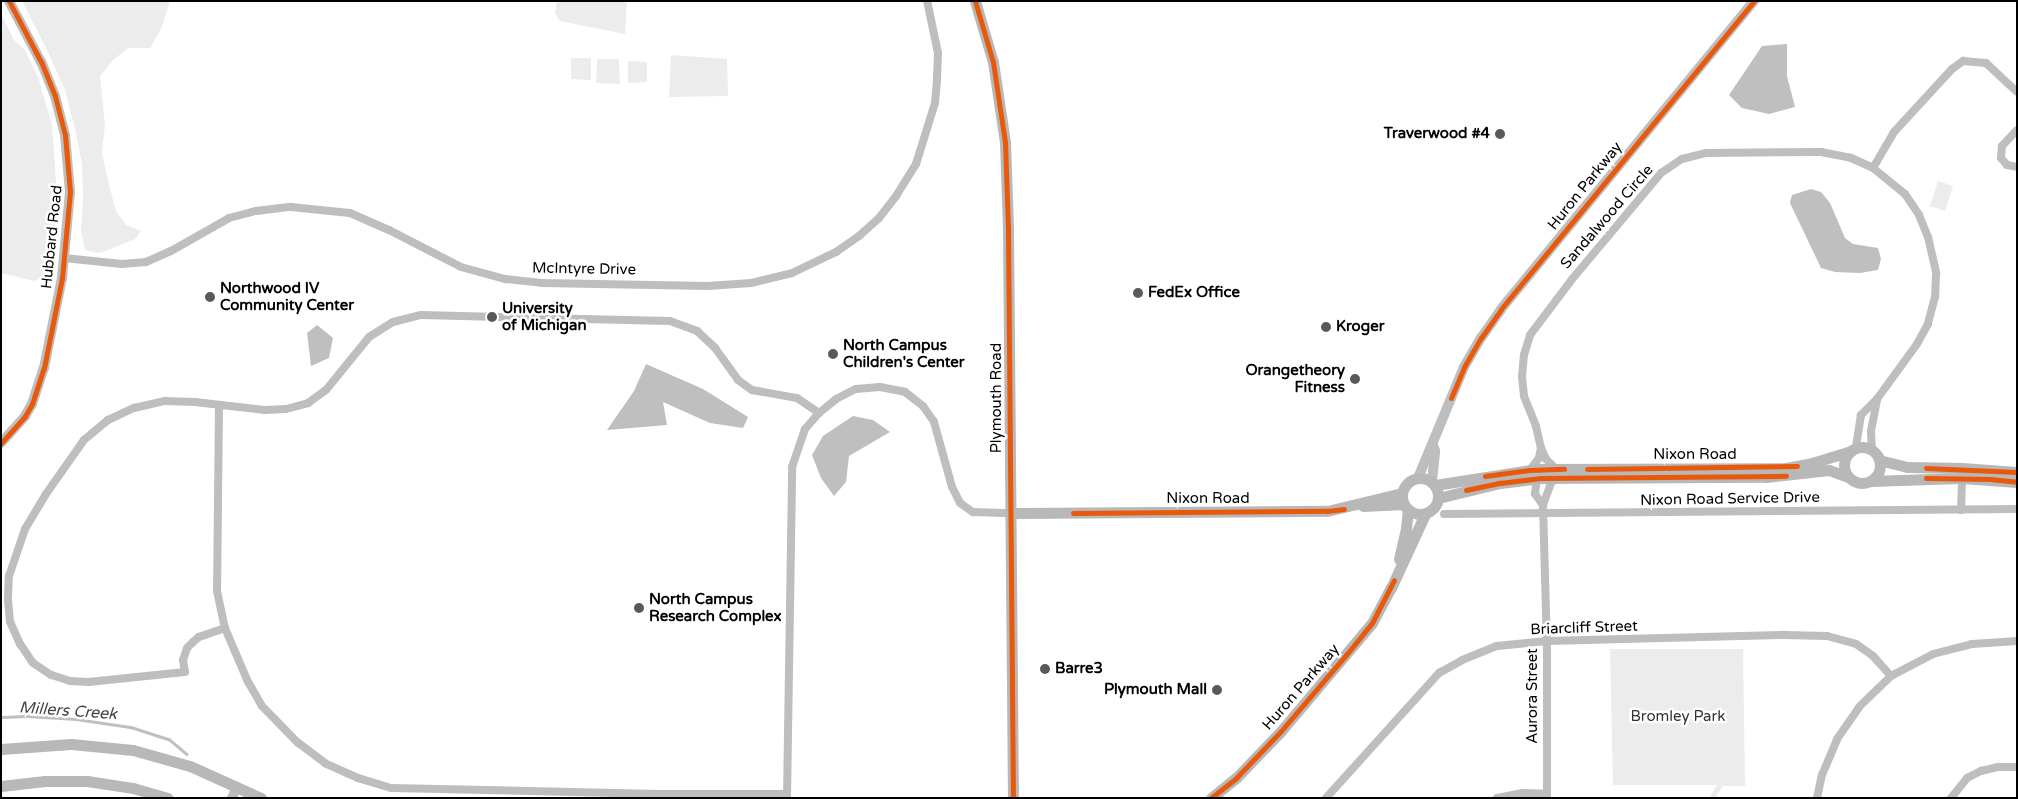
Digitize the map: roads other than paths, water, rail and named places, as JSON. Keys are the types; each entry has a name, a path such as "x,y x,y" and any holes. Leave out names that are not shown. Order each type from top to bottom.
{"main road":[{"name":"Plymouth Road","path":"974,1 993,62 1005,142 1013,798"},
{"path":"2017,472 1962,468 1907,468 1876,455 1867,448 1854,450 1847,455 1844,466 1848,477 1858,483 1962,478 2017,482"},
{"name":"Nixon Road","path":"1433,483 1560,472 1786,468 1812,463 1854,450"},
{"path":"1870,481 1878,472 1876,455"},
{"name":"Nixon Road","path":"1560,472 1766,477 1829,470 1848,477"},
{"name":"Nixon Road","path":"1438,498 1533,474"},
{"path":"1418,478 1433,483 1438,498 1434,508 1425,514 1413,513 1405,502 1407,483 1418,478"},
{"name":"Nixon Road","path":"1010,513 1327,511 1354,506 1405,502"},
{"name":"Huron Parkway","path":"1394,580 1406,528 1405,502"},
{"name":"Huron Parkway","path":"1211,798 1236,778 1282,731 1372,623 1425,514"},
{"path":"1,749 55,744 115,747 170,759 235,792 260,798"},
{"path":"1,786 45,781 87,781 133,788 168,798"}],"street":[{"name":"Hubbard Road","path":"1,443 25,416 38,386 54,324 64,258 70,192 65,135 55,96 45,71 9,1"},
{"name":"McIntyre Drive","path":"64,258 122,264 146,262 171,251 229,218 256,211 291,207 350,213 389,230 461,267 505,279 542,283 708,286 749,283 788,274 836,252 859,236 890,203 916,164 934,110 938,80 937,47 928,1"},
{"name":"Huron Parkway","path":"1418,478 1464,367 1501,309 1754,1"},
{"path":"1873,168 1894,132 1952,69 1963,61 1986,62 2017,92"},
{"path":"2016,133 2002,146 2001,158 2007,165 2017,167"},
{"name":"Sandalwood Circle","path":"1560,472 1546,459 1524,396 1522,377 1524,355 1530,335 1573,278 1661,173 1682,159 1706,153 1821,152 1851,158 1873,168 1905,194 1920,215 1933,252 1936,273 1935,297 1928,324 1917,344 1877,399 1861,415 1854,450"},
{"path":"225,628 199,637 192,642 187,648 183,660 185,672 121,680 70,681 51,675 33,663 20,644 10,622 5,575 25,528 46,494 84,440 108,420 134,408 165,401 264,410 286,410 308,403 326,390 370,338 393,322 422,315 670,322 697,331 716,348 738,380 752,390 797,398 819,413"},
{"path":"219,405 217,591 225,628 248,682 262,706 298,743 325,763 358,778 391,788 787,796 792,467 806,429 819,413 836,399 856,389 880,387 905,392 923,406 934,422 952,487 960,503 973,512 1010,513"},
{"name":"Sandalwood Circle","path":"1876,455 1871,431 1877,399"},
{"name":"Huron Parkway","path":"1433,445 1436,451 1433,483"},
{"path":"1533,474 1541,448"},
{"name":"Aurora Street","path":"1547,796 1547,641 1543,509 1551,483 1560,472"},
{"name":"Aurora Street","path":"1533,474 1536,494 1543,509"},
{"path":"1961,510 1962,478"},
{"name":"Nixon Road Service Drive","path":"1444,514 1543,509 2017,509"},
{"name":"Briarcliff Street","path":"1326,798 1439,672 1462,660 1497,646 1547,641 1784,635 1827,636 1856,644 1873,656 1891,676"},
{"path":"1818,798 1822,775 1837,739 1859,707 1891,676 1933,654 1972,644 2017,641"},
{"path":"1951,798 1967,778 1998,767 2017,766"},
{"path":"1497,798 1522,793 1547,796"}],"waterway":[{"name":"Millers Creek","path":"1,717 27,716 76,719 131,727 169,739 187,754"}],"place":[{"name":"Traverwood #4","path":"1500,134"},
{"name":"FedEx Office","path":"1138,293"},
{"name":"Northwood IV Community Center","path":"210,297"},
{"name":"University of Michigan","path":"492,317"},
{"name":"Kroger","path":"1326,327"},
{"name":"North Campus Children's Center","path":"833,354"},
{"name":"Orangetheory Fitness","path":"1355,379"},
{"name":"North Campus Research Complex","path":"639,608"},
{"name":"Barre3","path":"1045,669"},
{"name":"Plymouth Mall","path":"1217,690"}],"park label":[{"name":"Bromley Park","path":"1678,717"}]}
